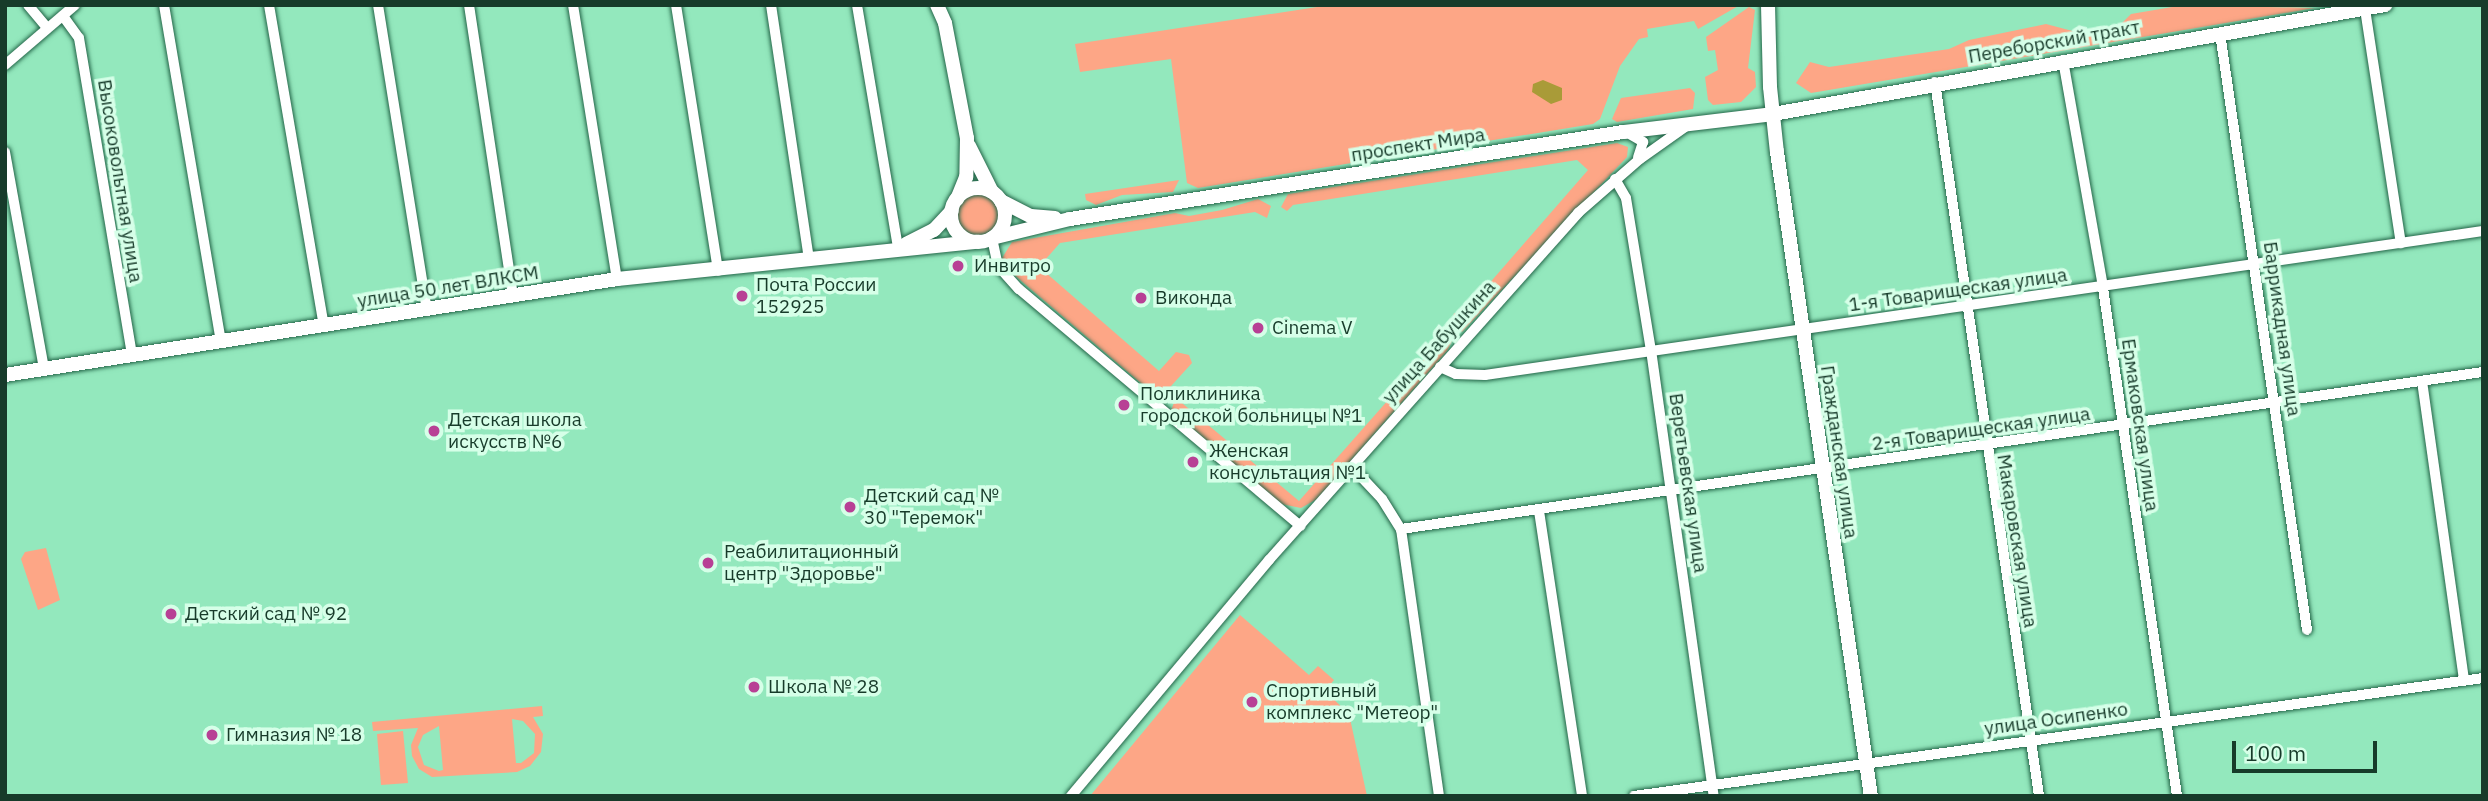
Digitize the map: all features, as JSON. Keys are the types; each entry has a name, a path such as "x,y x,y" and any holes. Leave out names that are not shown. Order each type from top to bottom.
{"main road":[{"path":"937,5 945,23 967,138 965,177 954,205 955,230 977,242"},
{"name":"Гражданская улица","path":"1768,5 1773,114 1822,470 1871,796"},
{"name":"Переборский тракт","path":"1773,114 1934,82 2385,5"},
{"name":"проспект Мира","path":"992,238 1070,219 1623,132 1773,114"},
{"path":"967,138 996,197 1004,220 992,238"},
{"name":"улица 50 лет ВЛКСМ","path":"898,247 934,230 954,205 973,189 996,197"},
{"name":"проспект Мира","path":"996,197 1031,216 1070,219"},
{"name":"улица 50 лет ВЛКСМ","path":"5,374 617,279 718,271 898,247 977,242 992,238"}],"street":[{"path":"28,5 47,28"},
{"path":"5,65 75,5"},
{"path":"164,5 221,342"},
{"path":"269,5 324,326"},
{"path":"378,5 427,310"},
{"path":"469,5 513,296"},
{"path":"573,5 617,279"},
{"path":"676,5 718,271"},
{"path":"771,5 808,259"},
{"path":"857,5 898,247"},
{"path":"2365,9 2401,243"},
{"name":"Высоковольтная улица","path":"63,16 79,38 132,356"},
{"name":"Баррикадная улица","path":"2220,33 2256,264 2307,630"},
{"name":"Ермаковская улица","path":"2063,60 2103,288 2177,796"},
{"name":"Макаровская улица","path":"1934,82 1984,444 2039,796"},
{"name":"улица Бабушкина","path":"1070,796 1300,526 1578,213 1629,167 1689,125"},
{"path":"1623,132 1636,134 1643,142 1629,167"},
{"path":"5,152 44,369"},
{"name":"Веретьевская улица","path":"1615,179 1626,198 1651,350 1713,790"},
{"name":"1-я Товарищеская улица","path":"1440,367 1456,374 1485,375 2103,288 2483,231"},
{"path":"992,238 998,266 1019,289 1300,526"},
{"name":"2-я Товарищеская улица","path":"1401,529 2483,372"},
{"path":"2422,381 2464,680"},
{"path":"1352,467 1382,499 1401,529 1439,796"},
{"path":"1539,511 1583,796"},
{"name":"улица Осипенко","path":"1634,796 1713,790 1866,763 2483,678"}],"shaded area":[{"path":"1330,5 1740,5 1698,29 1694,21 1647,29 1648,37 1639,39 1620,66 1600,119 1593,124 1198,188 1187,183 1171,59 1080,72 1075,44"},
{"path":"2184,5 2315,8 1811,93 1796,83 1810,62 1829,67 1949,49 1969,40 2046,24 2080,33 2120,25 2131,14"},
{"path":"1749,7 1755,10 1748,68 1755,72 1756,87 1741,102 1713,105 1708,100 1705,77 1718,70 1715,50 1708,51 1706,37"},
{"path":"1543,80 1562,88 1562,100 1551,104 1532,92 1533,84"},
{"path":"1690,88 1695,93 1693,109 1617,122 1612,119 1621,98"},
{"path":"1617,143 1628,147 1627,157 1462,332 1452,324 1454,313 1460,317 1588,170 1577,160 1293,205 1287,211 1281,207 1288,194"},
{"path":"1179,180 1173,192 1122,195 1096,205 1086,200 1085,194"},
{"path":"978,193 994,200 1001,216 994,232 978,239 962,232 955,216 962,200"},
{"path":"1258,199 1271,206 1267,218 1255,212 1060,243 1045,260 1050,265 1045,272 1159,371 1176,352 1189,355 1192,363 1162,396 1157,397 1006,268 1002,258 1012,242 1175,213 1189,216"},
{"path":"1445,331 1452,341 1447,351 1317,499 1301,508 1281,504 1171,410 1176,398 1299,501 1442,339 1435,333"},
{"path":"46,548 60,600 38,610 21,559 25,552"},
{"name":"Спортивный комплекс \"Метеор\"","path":"1240,615 1309,675 1318,666 1334,680 1325,691 1349,714 1367,796 1090,796"},
{"path":"542,706 543,716 533,717 543,734 541,752 530,766 517,772 432,777 419,769 412,756 411,745 418,728 373,731 372,722","holes":["512,719 523,721 535,734 534,753 521,763 516,763","439,726 443,770 439,771 424,765 418,747 423,735"]},
{"path":"403,731 408,783 381,785 377,734"}],"place":[{"name":"Инвитро","path":"958,266"},
{"name":"Почта России 152925","path":"742,296"},
{"name":"Виконда","path":"1141,298"},
{"name":"Cinema V","path":"1258,328"},
{"name":"Поликлиника городской больницы №1","path":"1124,405"},
{"name":"Детская школа искусств №6","path":"434,431"},
{"name":"Женская консультация №1","path":"1193,462"},
{"name":"Детский сад № 30 \"Теремок\"","path":"850,507"},
{"name":"Реабилитационный центр \"Здоровье\"","path":"708,563"},
{"name":"Детский сад № 92","path":"171,614"},
{"name":"Школа № 28","path":"754,687"},
{"name":"Спортивный комплекс \"Метеор\"","path":"1252,702"},
{"name":"Гимназия № 18","path":"212,735"}]}
